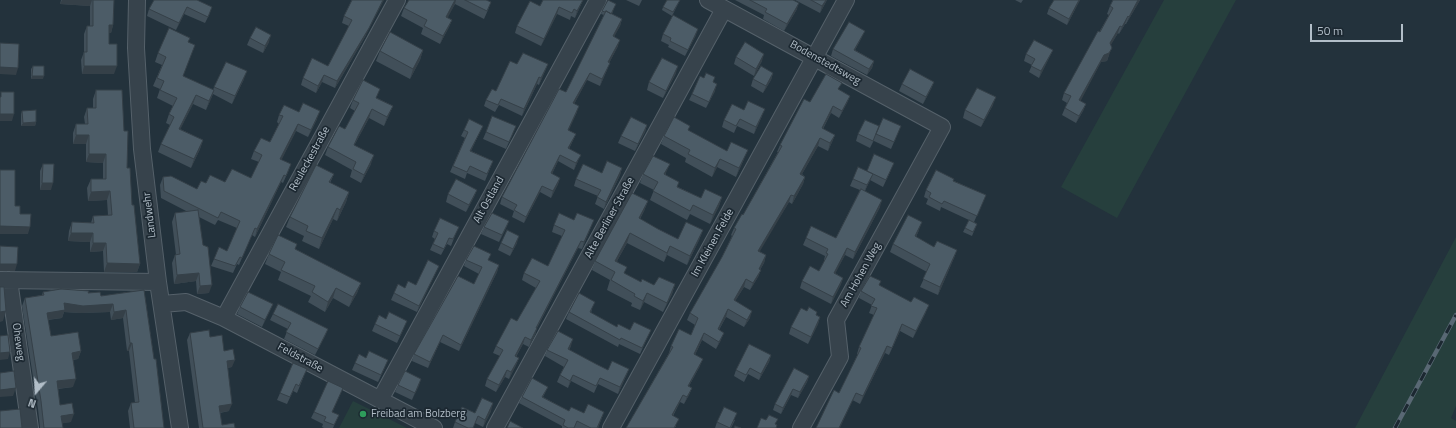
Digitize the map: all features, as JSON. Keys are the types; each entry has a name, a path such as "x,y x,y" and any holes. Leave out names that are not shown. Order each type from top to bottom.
{"street":[{"name":"Landwehr","path":"137,0 136,48 142,149 158,282 180,428"},
{"name":"Reuleckestraße","path":"224,318 397,0"},
{"name":"Alt Ostland","path":"380,400 598,0"},
{"name":"Bodenstedtsweg","path":"708,0 942,127"},
{"name":"Im Kleinen Felde","path":"611,428 846,0"},
{"name":"Alte Berliner Straße","path":"495,428 724,9"},
{"name":"Am Hohen Weg","path":"801,428 840,357 836,320 942,127"},
{"name":"Oheweg","path":"30,428 5,280 158,282"},
{"name":"Feldstraße","path":"162,304 186,302 224,318 434,428"}],"green space":[{"path":"1164,0 1236,0 1117,218 1061,187"},
{"path":"1456,237 1456,406 1451,418 1456,421 1456,428 1355,428"},
{"name":"Freibad am Bolzberg","path":"353,401 407,428 339,428"}],"building":[{"path":"93,0 114,0 113,25 109,25 109,44 117,44 117,66 84,66 84,52 87,52 87,26 93,26"},
{"path":"154,0 197,0 212,7 208,17 187,7 179,23 149,9"},
{"path":"352,0 383,0 369,28 337,81 324,75 318,86 303,78 312,58 328,66 352,20 344,16"},
{"path":"409,0 455,0 446,17 452,20 443,36 424,26 427,20 404,8"},
{"path":"465,0 486,0 491,2 487,11"},
{"path":"543,0 583,0 577,11 574,9 572,13 559,7 544,39 517,26 530,1 540,6"},
{"path":"608,0 616,4 611,14 606,11 602,11"},
{"path":"667,0 680,0 673,12 663,7"},
{"path":"750,0 793,0 799,3 787,24 765,12 767,9"},
{"path":"811,0 826,0 822,6"},
{"path":"1054,0 1079,0 1069,19 1049,8"},
{"path":"1113,0 1138,0 1129,17 1128,16 1122,27 1120,26 1110,43 1112,48 1109,53 1104,55 1079,100 1086,104 1079,116 1065,108 1071,96 1064,93 1098,31 1100,32 1113,8 1110,6"},
{"path":"606,11 622,19 613,36 620,40 608,62 610,63 602,79 590,73 573,103 579,106 568,130 576,134 568,148 581,155 576,163 560,155 551,173 560,178 553,191 542,186 526,217 514,210 517,205 502,197 559,89 566,92"},
{"path":"673,15 698,29 688,50 670,41 671,38 663,34"},
{"path":"849,22 865,31 854,50 874,61 869,69 833,49"},
{"path":"256,27 271,35 265,46 250,38"},
{"path":"169,28 190,38 188,42 195,45 183,76 214,90 209,101 196,95 179,129 203,140 194,159 161,144 174,117 169,114 177,98 160,90 164,81 157,78 166,57 158,53"},
{"path":"390,32 423,50 413,69 380,51"},
{"path":"1034,40 1053,50 1041,71 1031,66 1035,59 1026,54"},
{"path":"745,42 764,54 756,69 736,57"},
{"path":"0,43 19,44 18,68 0,67"},
{"path":"523,53 548,64 541,78 539,77 524,109 501,99 498,105 486,100 492,89 496,91 510,61 517,64"},
{"path":"662,58 678,66 666,91 649,82"},
{"path":"226,62 247,71 235,96 214,87"},
{"path":"33,66 44,66 44,76 32,76"},
{"path":"761,66 773,73 766,86 753,79"},
{"path":"910,69 934,82 926,97 902,84"},
{"path":"706,73 715,77 713,82 717,84 709,102 692,94 700,76 704,78"},
{"path":"826,74 842,83 838,89 850,96 842,111 833,106 822,128 835,135 830,143 820,138 800,174 805,177 794,196 791,195 758,251 766,255 759,269 761,270 753,283 746,279 734,300 752,311 747,320 728,309 718,329 724,333 719,342 704,333 694,354 703,359 688,386 692,388 687,397 683,395 672,415 679,419 674,428 626,428 673,347 671,346 679,329 691,335 698,318 690,313 722,257 736,229 734,228 782,146 780,145 804,99 810,102"},
{"path":"363,80 380,89 376,98 393,106 387,117 372,109 354,145 374,155 364,175 353,169 356,162 328,147 339,126 345,129 359,103 353,100"},
{"path":"977,88 996,97 984,120 965,110"},
{"path":"96,90 122,90 124,131 128,131 127,168 130,168 132,205 134,205 140,264 107,263 106,243 93,243 93,233 71,233 72,222 94,223 93,216 112,215 110,191 91,192 91,179 106,179 106,154 89,154 89,135 76,135 76,124 88,124 87,108 96,108"},
{"path":"1,92 14,92 14,114 0,114"},
{"path":"748,101 765,109 756,127 740,119 736,126 724,120 732,104 744,110"},
{"path":"303,103 320,111 311,130 298,124 280,159 291,164 286,176 284,175 257,229 255,228 242,258 240,257 235,266 214,259 219,247 227,251 240,221 221,212 218,218 164,191 163,177 171,176 197,189 201,181 206,183 210,175 225,182 232,169 251,178 262,155 254,151 261,138 270,142 283,116 279,115 284,105 299,112"},
{"path":"36,110 36,122 23,123 22,111"},
{"path":"492,116 516,126 509,142 486,132"},
{"path":"631,117 647,125 638,144 621,136"},
{"path":"674,117 690,126 688,130 727,151 731,142 748,150 739,168 720,159 715,168 688,154 690,150 664,136"},
{"path":"883,118 901,126 894,142 876,134"},
{"path":"469,119 483,126 470,151 493,161 487,174 470,166 467,172 453,166 468,132 464,130"},
{"path":"865,120 879,126 873,141 858,134"},
{"path":"874,154 894,163 886,180 867,171"},
{"path":"653,156 670,164 664,174 679,182 677,187 701,198 705,189 722,197 713,215 693,205 690,211 653,191 658,182 643,174"},
{"path":"607,161 622,168 606,202 597,197 601,190 576,179 583,164 602,173"},
{"path":"43,164 54,164 53,183 42,183"},
{"path":"316,165 334,174 329,182 349,192 340,210 337,208 322,238 306,231 308,226 290,217"},
{"path":"858,167 873,174 867,185 853,179"},
{"path":"0,170 15,170 15,206 20,206 20,214 31,214 30,227 0,226"},
{"path":"936,170 954,179 953,181 986,195 977,216 944,201 942,204 929,197 931,193 926,190"},
{"path":"456,179 477,190 469,205 448,194"},
{"path":"861,189 882,200 855,252 847,248 834,273 843,278 833,297 802,281 810,266 819,271 828,254 826,253 828,249 806,238 811,226 836,238"},
{"path":"632,193 648,201 639,218 658,229 678,239 686,222 703,230 690,256 670,246 667,253 630,233 615,261 627,267 624,273 641,282 642,279 654,285 659,277 675,284 667,303 647,293 643,301 634,296 635,294 611,280 615,272 595,261"},
{"path":"198,210 203,245 208,247 212,285 200,286 199,273 177,275 175,255 180,254 175,213"},
{"path":"492,213 509,221 502,235 484,227"},
{"path":"559,213 574,220 577,213 594,220 584,242 581,241 531,340 525,337 515,356 519,358 511,372 507,370 499,385 487,379 503,350 496,346 511,318 517,321 540,281 524,273 532,258 548,266 565,230 554,225"},
{"path":"908,215 922,222 915,236 934,247 937,241 957,250 940,287 923,279 930,264 893,244"},
{"path":"440,218 459,227 453,239 449,238 444,249 433,244 438,233 434,231"},
{"path":"969,220 977,224 973,232 965,228"},
{"path":"507,230 519,236 513,249 501,243"},
{"path":"278,235 297,244 295,249 361,283 353,297 336,288 328,302 312,292 315,286 281,270 285,262 269,254"},
{"path":"0,246 18,247 17,264 0,264"},
{"path":"474,246 491,254 488,260 499,265 461,345 443,335 430,362 414,354 458,276 474,284 482,267 466,260"},
{"path":"428,260 439,266 419,306 394,293 398,284 405,288 408,281 416,285"},
{"path":"870,276 881,281 879,285 911,302 914,297 929,305 916,331 902,324 892,348 887,346 863,396 856,393 839,428 816,428 834,390 839,393 861,348 859,347 877,308 871,306 875,299 861,291"},
{"path":"0,287 4,287 6,311 0,312"},
{"path":"61,289 89,291 88,293 100,292 101,296 144,290 154,359 156,359 164,428 134,428 131,403 139,402 132,343 130,343 126,310 114,312 113,304 83,306 64,303 65,310 47,313 51,336 78,332 81,351 72,353 76,379 57,381 60,405 72,403 74,414 61,416 63,428 44,428 25,298 44,295 43,292"},
{"path":"248,292 273,304 265,320 240,307"},
{"path":"579,293 595,302 590,312 617,327 618,324 630,330 634,322 651,330 642,348 621,338 620,340 569,312"},
{"path":"278,304 328,329 318,349 286,332 291,323 273,314"},
{"path":"809,307 817,312 816,315 820,317 811,337 791,327 801,308 807,311"},
{"path":"389,312 407,321 400,336 375,324 379,315 386,319"},
{"path":"209,330 210,337 222,335 224,351 233,349 235,360 227,361 232,404 219,406 222,425 234,423 235,428 203,428 190,333"},
{"path":"558,331 573,339 568,349 596,364 608,370 612,361 629,369 620,387 600,378 596,386 573,375 570,381 560,375 568,360 547,350"},
{"path":"8,335 10,352 0,353 0,336"},
{"path":"749,344 771,355 761,374 750,368 746,375 736,370"},
{"path":"369,351 388,360 381,375 355,363 359,354 366,358"},
{"path":"293,363 307,369 299,386 296,384 290,397 280,393"},
{"path":"794,368 809,376 800,392 793,389 783,408 775,404"},
{"path":"14,371 16,388 0,390 0,373"},
{"path":"405,371 421,379 415,393 398,385"},
{"path":"532,378 548,387 542,397 569,411 571,407 584,413 588,404 604,412 597,428 591,428 577,421 574,428 568,428 563,425 565,420 522,397"},
{"path":"328,381 343,388 332,412 339,415 334,425 324,421 326,417 314,412"},
{"path":"482,398 493,403 485,420 478,416 473,428 468,428 455,422 462,407 475,413"},
{"path":"724,407 737,413 730,428 717,422"},
{"path":"20,409 22,428 0,428 0,411"},
{"path":"769,415 778,419 775,424 777,425 776,428 757,428 761,418 766,420"},
{"path":"510,421 523,428 507,428"}],"railway":[{"path":"1395,428 1456,315"}],"place":[{"name":"Freibad am Bolzberg","path":"363,414"}]}
